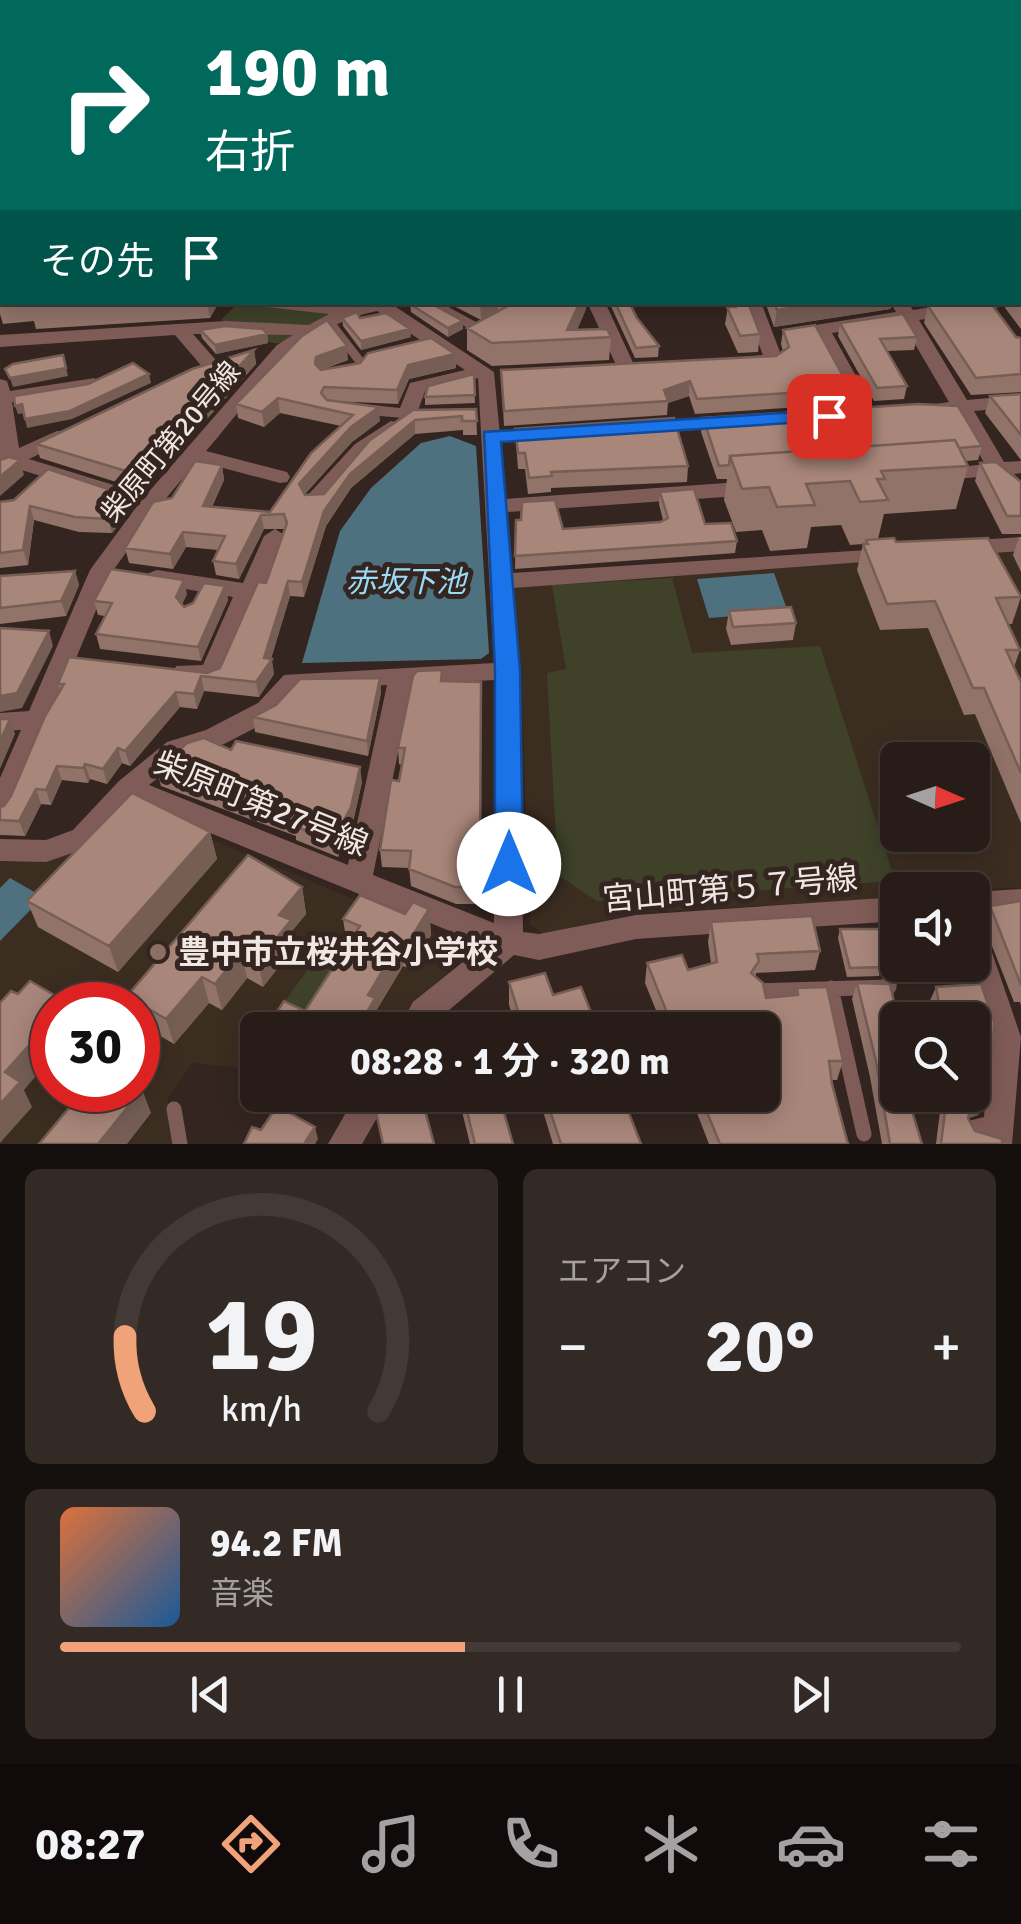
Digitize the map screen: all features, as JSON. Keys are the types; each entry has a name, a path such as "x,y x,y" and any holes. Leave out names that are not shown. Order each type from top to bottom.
{"street":[{"path":"299,305 354,310 382,305"},
{"path":"389,305 433,346 490,374"},
{"path":"597,305 627,368"},
{"path":"738,362 774,360 753,305"},
{"path":"767,337 820,330 903,309 996,308"},
{"path":"903,309 964,408 1010,469 1021,493"},
{"name":"柴原町第20号線","path":"0,809 37,720 72,658 101,570 150,503 284,349 308,330 354,310"},
{"path":"433,346 504,320"},
{"path":"0,341 226,326 308,330"},
{"path":"820,330 876,413 1021,401"},
{"path":"181,331 222,363 269,348 284,349"},
{"path":"424,1012 509,942 507,671 496,506 501,436 481,413 490,374"},
{"path":"416,415 417,386 490,374"},
{"path":"5,462 1,391 88,382"},
{"path":"336,407 416,415"},
{"path":"315,501 362,448 416,415"},
{"path":"629,428 748,421"},
{"path":"5,462 78,429"},
{"path":"193,454 280,477"},
{"path":"5,462 40,478 150,503"},
{"path":"922,476 1010,469"},
{"path":"496,506 767,487"},
{"path":"155,668 211,675 275,536"},
{"path":"944,549 1021,544"},
{"path":"501,581 906,552"},
{"path":"68,573 101,570 199,592 247,591"},
{"path":"128,788 176,749 215,737 267,710 293,681 507,671"},
{"path":"358,881 372,770 401,676"},
{"path":"0,722 37,720"},
{"path":"215,737 252,744"},
{"name":"柴原町第27号線","path":"0,850 46,851 83,838 128,788 509,942"},
{"path":"990,903 1021,901"},
{"name":"宮山町第５７号線","path":"509,942 540,946 636,926 880,911"},
{"path":"980,1132 999,1136 1006,1038 987,982"},
{"path":"344,1144 364,1112"}],"lane":[{"path":"436,305 482,331"},
{"path":"328,320 369,358 360,369 342,372"},
{"path":"758,991 889,987 889,982"},
{"path":"831,988 864,1134"},
{"path":"174,1109 180,1144"}],"shaded area":[{"path":"1021,550 1021,888 990,889 990,872 880,872 880,899 635,913 543,934 530,924 521,667 512,587"},
{"name":"豊中市立桜井谷小学校","path":"146,812 473,949 408,1012 240,1012 240,1070 192,1063 167,1099 178,1144 0,1144 0,862 68,855"}],"green space":[{"path":"236,305 330,313 279,343 226,330 222,319"},
{"path":"672,578 692,653 820,646 880,834 880,852 886,852 892,872 880,872 880,882 597,901 558,875 547,673 566,669 552,585"},
{"path":"329,941 356,954 315,1012 285,1001"}],"water":[{"name":"赤坂下池","path":"450,436 476,446 489,653 481,659 302,663 340,531 371,488 421,443"},
{"path":"774,573 788,612 709,618 697,579"},
{"path":"10,878 43,897 0,941 0,888"}],"building":[{"path":"412,305 434,305 463,321 448,328"},
{"path":"579,305 567,330 607,329 611,337 492,343 467,328 508,306"},
{"path":"616,305 630,305 659,346 636,348"},
{"path":"749,305 760,334 740,336 727,307"},
{"path":"775,305 808,305 777,310"},
{"path":"992,305 1016,337 1021,338 1021,374 976,378 928,306"},
{"path":"357,312 360,318 386,313 410,329 361,341 342,318"},
{"path":"903,314 917,337 880,339 907,386 877,388 840,323"},
{"path":"327,320 347,346 316,357 315,364 321,370 360,363 368,353 431,338 455,354 408,365 397,390 324,387 321,393 327,400 379,407 351,427 299,484 305,495 324,494 370,440 413,410 476,409 477,421 462,421 462,416 415,420 350,474 324,511 302,582 288,581 264,658 272,659 256,682 201,676 194,694 176,692 125,751 118,748 103,769 85,764 83,768 57,766 46,790 36,789 19,821 0,820 0,807 11,796 45,716 64,684 58,684 69,657 207,673 220,668 258,582 266,583 287,523 284,514 261,515 236,564 213,561 225,536 183,532 170,554 125,548 153,502 172,498 195,461 222,465 203,506 270,512 311,453 353,415 278,398 262,412 236,404 302,336"},
{"path":"815,325 850,389 697,399 690,381 664,390 668,401 504,411 501,370 776,356 789,347 783,330"},
{"path":"225,326 263,329 267,334 215,345 200,330"},
{"path":"254,350 178,434 167,432 126,471 36,444 192,369"},
{"path":"63,355 66,368 10,378 5,369 13,364"},
{"path":"133,363 149,374 70,411 25,419 22,404 15,406 14,396 88,384"},
{"path":"474,374 475,395 425,397 428,386"},
{"path":"1021,394 1021,435 990,396"},
{"path":"918,404 958,406 982,446 959,448 955,440 730,456 729,465 719,466 703,418"},
{"path":"674,418 688,466 551,472 552,476 529,478 525,453 518,453 515,429"},
{"path":"955,440 968,466 881,471 885,479 877,479 888,500 860,502 850,481 806,484 815,505 777,507 769,487 742,489 730,456"},
{"path":"0,460 20,460 0,477"},
{"path":"996,462 1021,482 1021,516 1007,516 980,463"},
{"path":"48,469 126,495 108,519 75,517 30,506 23,550 0,553 0,502 14,500"},
{"path":"694,489 705,524 731,523 737,541 515,556 516,520 521,520 522,502 555,500 563,529 660,522 668,518 660,492"},
{"path":"894,538 896,542 988,538 1021,597 996,598 1020,650 1006,650 1021,682 1021,773 984,688 973,688 935,601 887,604 863,544 868,544 866,540"},
{"path":"111,569 184,580 176,597 184,607 193,603 204,583 225,586 198,647 96,634 112,603 94,601"},
{"path":"75,571 61,601 0,608 0,576"},
{"path":"791,607 796,623 733,627 729,611"},
{"path":"0,628 49,631 17,693 0,696"},
{"path":"442,670 441,681 481,682 480,856 486,856 486,888 455,887 409,869 411,851 380,850 391,780 399,781 405,748 398,748 413,676 417,671"},
{"path":"380,678 367,741 253,717 276,705 300,679"},
{"path":"0,719 10,719 0,741"},
{"path":"204,738 231,750 236,741 360,767 351,807 342,824 346,825 336,842 294,826 296,822 157,771 187,743"},
{"path":"132,793 210,832 109,946 27,901"},
{"path":"248,855 302,887 279,915 291,920 258,961 241,952 215,984 202,977 166,1019 160,1015 160,982 139,982"},
{"path":"360,895 405,914 413,902 429,909 408,943 401,940 368,995 375,998 367,1012 277,1012 284,1001 305,1011 360,926 343,919"},
{"path":"1021,901 1021,985 990,906"},
{"path":"812,916 820,951 757,954 759,961 751,973 763,983 766,998 798,995 797,988 827,987 843,1061 829,1061 832,1084 848,1144 720,1144 707,1112 780,1112 780,1012 667,1012 647,963 682,955 688,970 717,962 711,922"},
{"path":"840,929 880,929 880,967 850,968"},
{"path":"545,973 553,995 581,987 591,1012 518,1012 509,982"},
{"path":"32,982 30,1044 5,1072 20,1082 0,1104 0,1003 11,991 18,994"},
{"path":"857,983 890,984 894,1002 880,1002 880,1085"},
{"path":"981,984 987,1002 939,1002 936,987"},
{"path":"990,1010 994,1022 990,1065"},
{"path":"66,1112 124,1112 98,1144 39,1144"},
{"path":"273,1112 288,1112 315,1127 304,1144 244,1144 252,1127 261,1130"},
{"path":"376,1112 426,1112 434,1144 383,1144"},
{"path":"467,1112 504,1112 513,1144 475,1144"},
{"path":"551,1112 629,1112 641,1144 561,1144"},
{"path":"885,1112 912,1112 922,1144 890,1144"},
{"path":"945,1112 970,1112 968,1118 975,1131 1002,1139 1002,1144 941,1144"}],"place":[{"name":"豊中市立桜井谷小学校","path":"158,952"}],"route":[{"path":"509,864 507,671 491,437 829,416"}]}
